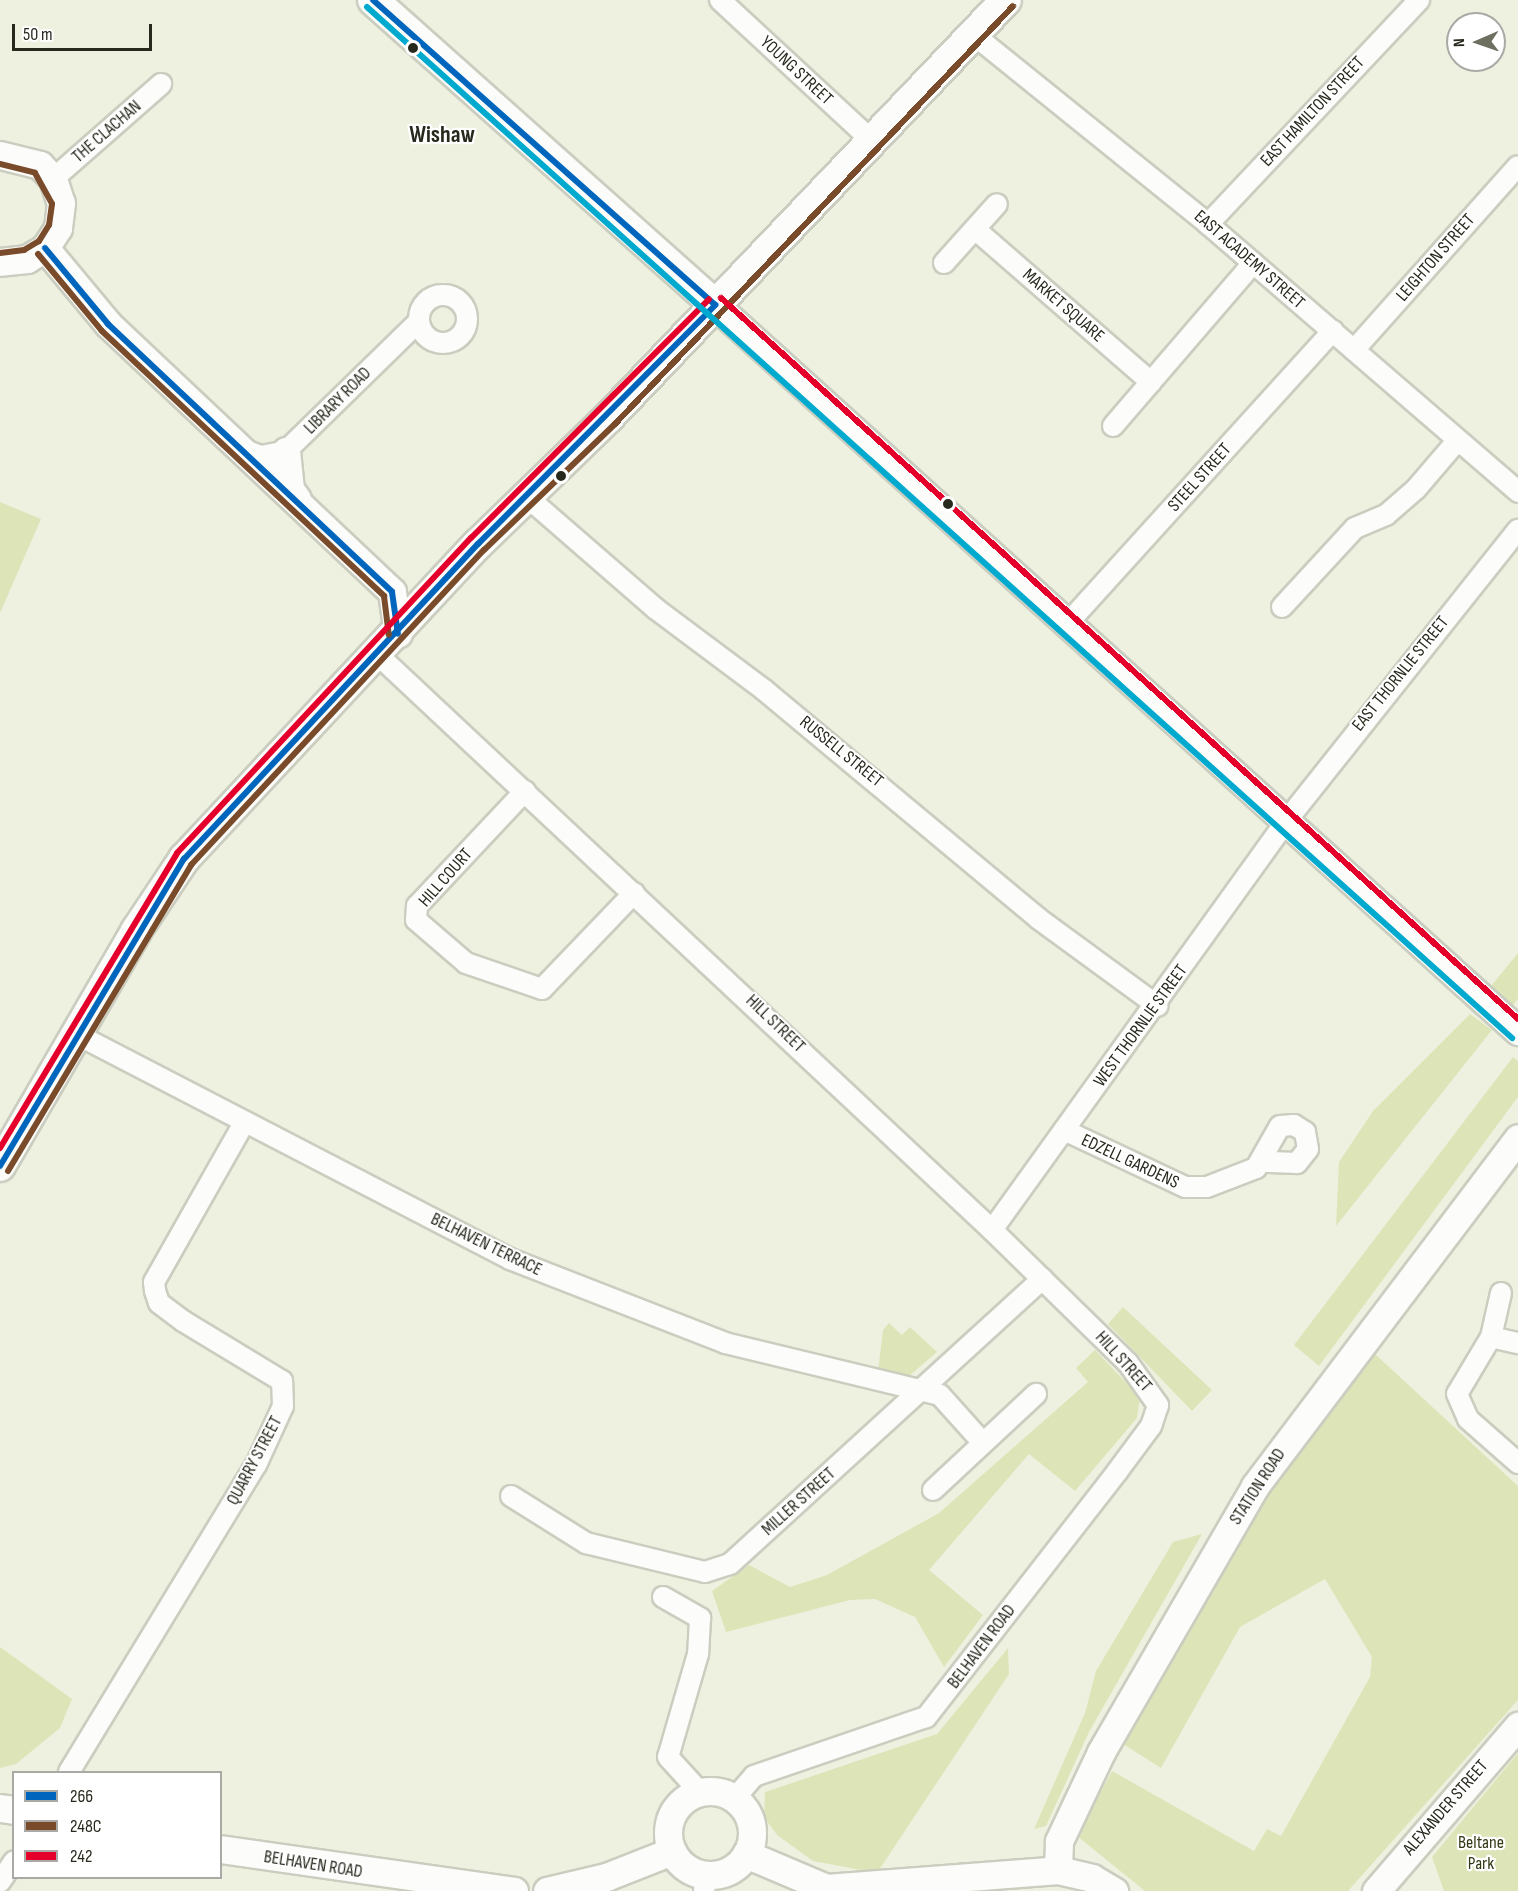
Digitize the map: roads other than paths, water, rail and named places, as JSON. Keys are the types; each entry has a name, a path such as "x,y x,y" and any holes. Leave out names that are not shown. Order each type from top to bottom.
{"main road":[{"path":"373,0 715,305"},
{"path":"0,1166 76,1034 184,859 526,496 715,305 1006,0"}],"street":[{"name":"YOUNG STREET","path":"720,0 872,141"},
{"name":"EAST HAMILTON STREET","path":"1208,224 1419,0"},
{"name":"EAST ACADEMY STREET","path":"975,35 1208,224 1518,492"},
{"name":"THE CLACHAN","path":"53,179 161,84"},
{"path":"0,154 22,156 53,179 61,203 58,228 45,248 27,259 0,262"},
{"name":"LEIGHTON STREET","path":"1354,350 1518,166"},
{"path":"944,264 998,204"},
{"name":"MARKET SQUARE","path":"976,230 1151,382"},
{"path":"45,248 108,324 246,451 392,592 398,634"},
{"path":"1113,426 1253,263"},
{"path":"715,305 1066,624 1287,820 1518,1032"},
{"name":"LIBRARY ROAD","path":"286,451 419,321"},
{"name":"STEEL STREET","path":"1066,624 1333,331"},
{"path":"1282,607 1355,528 1386,515 1416,489 1457,441"},
{"path":"246,451 261,456 286,451 290,489 301,505"},
{"name":"RUSSELL STREET","path":"526,496 656,609 763,689 1039,919 1158,1006"},
{"name":"EAST THORNLIE STREET","path":"1287,820 1518,530"},
{"name":"HILL STREET","path":"378,655 992,1230 1128,1363 1158,1405"},
{"name":"HILL COURT","path":"525,791 417,906 416,920 466,963 542,989 634,893"},
{"name":"WEST THORNLIE STREET","path":"992,1230 1158,1006 1287,820"},
{"name":"BELHAVEN TERRACE","path":"76,1034 243,1125 510,1259 666,1324 796,1364 940,1395 983,1443"},
{"name":"QUARRY STREET","path":"70,1771 260,1457 283,1406 282,1381 183,1321 159,1303 155,1291 154,1282 243,1125"},
{"name":"EDZELL GARDENS","path":"1064,1131 1185,1187 1228,1180 1263,1162"},
{"name":"STATION ROAD","path":"1058,1870 1059,1841 1101,1752 1254,1486 1518,1138"},
{"name":"MILLER STREET","path":"512,1496 586,1544 705,1572 741,1555 1042,1279"},
{"path":"1501,1293 1491,1337 1457,1394 1468,1419 1518,1463"},
{"path":"1491,1337 1518,1343"},
{"path":"933,1490 1036,1394"},
{"name":"BELHAVEN ROAD","path":"735,1798 754,1776 926,1717 1144,1435 1158,1405"},
{"path":"663,1597 700,1618 698,1654 668,1757 700,1792"},
{"name":"ALEXANDER STREET","path":"1376,1891 1518,1726"},
{"path":"700,1792 735,1798 751,1824 747,1854 729,1871 705,1883 672,1851 670,1820 681,1802 700,1792"},
{"name":"BELHAVEN ROAD","path":"222,1849 514,1891"},
{"path":"547,1891 606,1877 672,1851"},
{"path":"747,1854 826,1888 853,1890 1058,1870 1092,1878 1114,1891"},
{"path":"0,1882 12,1864"}],"district":[{"name":"Wishaw","path":"442,135"}],"park label":[{"name":"Beltane Park","path":"1481,1854"}]}
